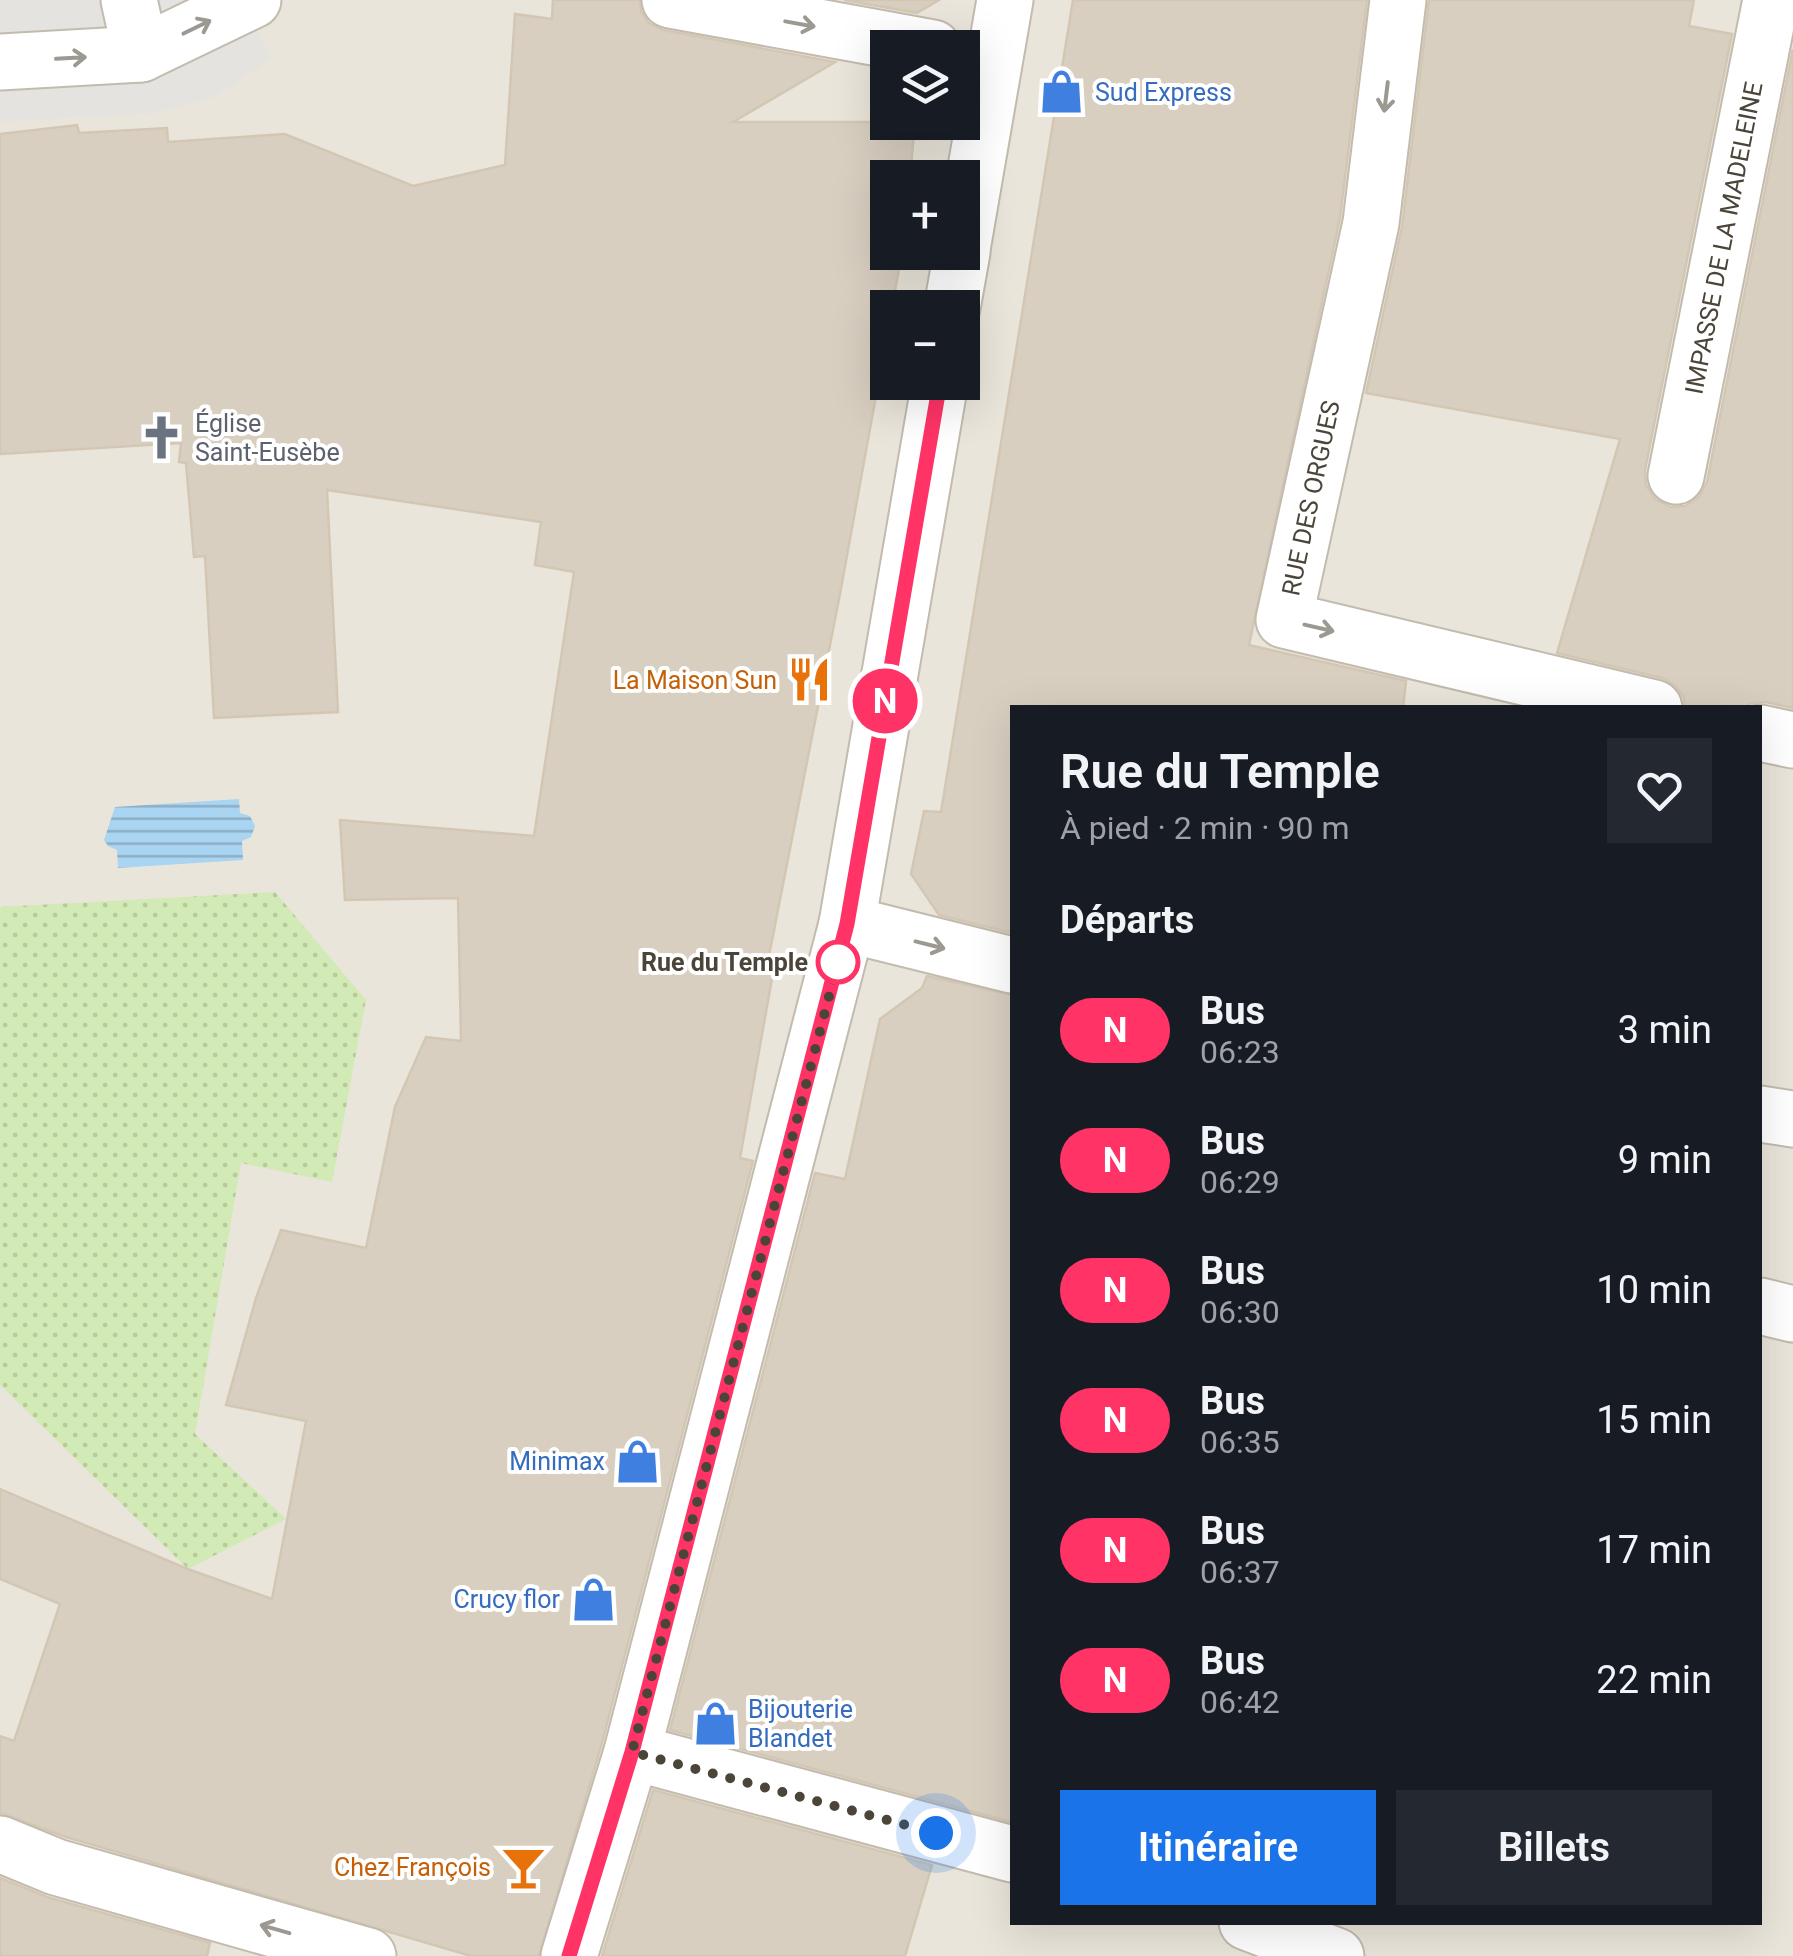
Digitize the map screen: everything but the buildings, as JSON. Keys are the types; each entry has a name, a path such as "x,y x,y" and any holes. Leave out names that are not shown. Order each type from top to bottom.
{"street":[{"path":"129,0 141,54"},
{"path":"0,62 141,54 253,0"},
{"path":"670,0 870,37"},
{"path":"980,54 1004,0"},
{"name":"RUE DES ORGUES","path":"1398,0 1371,223 1284,620 1641,705"},
{"name":"IMPASSE DE LA MADELEINE","path":"1676,476 1772,0"},
{"path":"569,1956 632,1752 847,924 937,400"},
{"path":"1762,732 1793,740"},
{"path":"847,924 1010,965"},
{"path":"1762,1114 1793,1119"},
{"path":"1762,1306 1793,1314"},
{"path":"632,1752 1010,1853"},
{"path":"0,1844 56,1866 368,1956"},
{"path":"1255,1925 1336,1956"}],"shaded area":[{"path":"0,0 1793,0 1793,1956 0,1956"},
{"path":"0,0 240,0 272,58 215,97 156,113 0,122"}],"green space":[{"path":"275,892 366,1000 332,1182 241,1163 195,1434 286,1519 188,1569 0,1385 0,907"}],"water":[{"path":"239,799 240,813 250,816 255,826 251,837 242,841 243,860 118,868 117,850 104,840 115,807"}],"bus line":[{"name":"N","path":"569,1956 632,1752 847,924 937,400"}],"place":[{"name":"Sud Express","path":"1062,92"},
{"name":"Église Saint-Eusèbe","path":"162,437"},
{"name":"La Maison Sun","path":"810,680"},
{"name":"Rue du Temple","path":"838,962"},
{"name":"Minimax","path":"638,1461"},
{"name":"Crucy flor","path":"593,1599"},
{"name":"Bijouterie Blandet","path":"715,1723"},
{"name":"Chez François","path":"524,1867"}],"route":[{"path":"838,962 632,1752 936,1833"}]}
